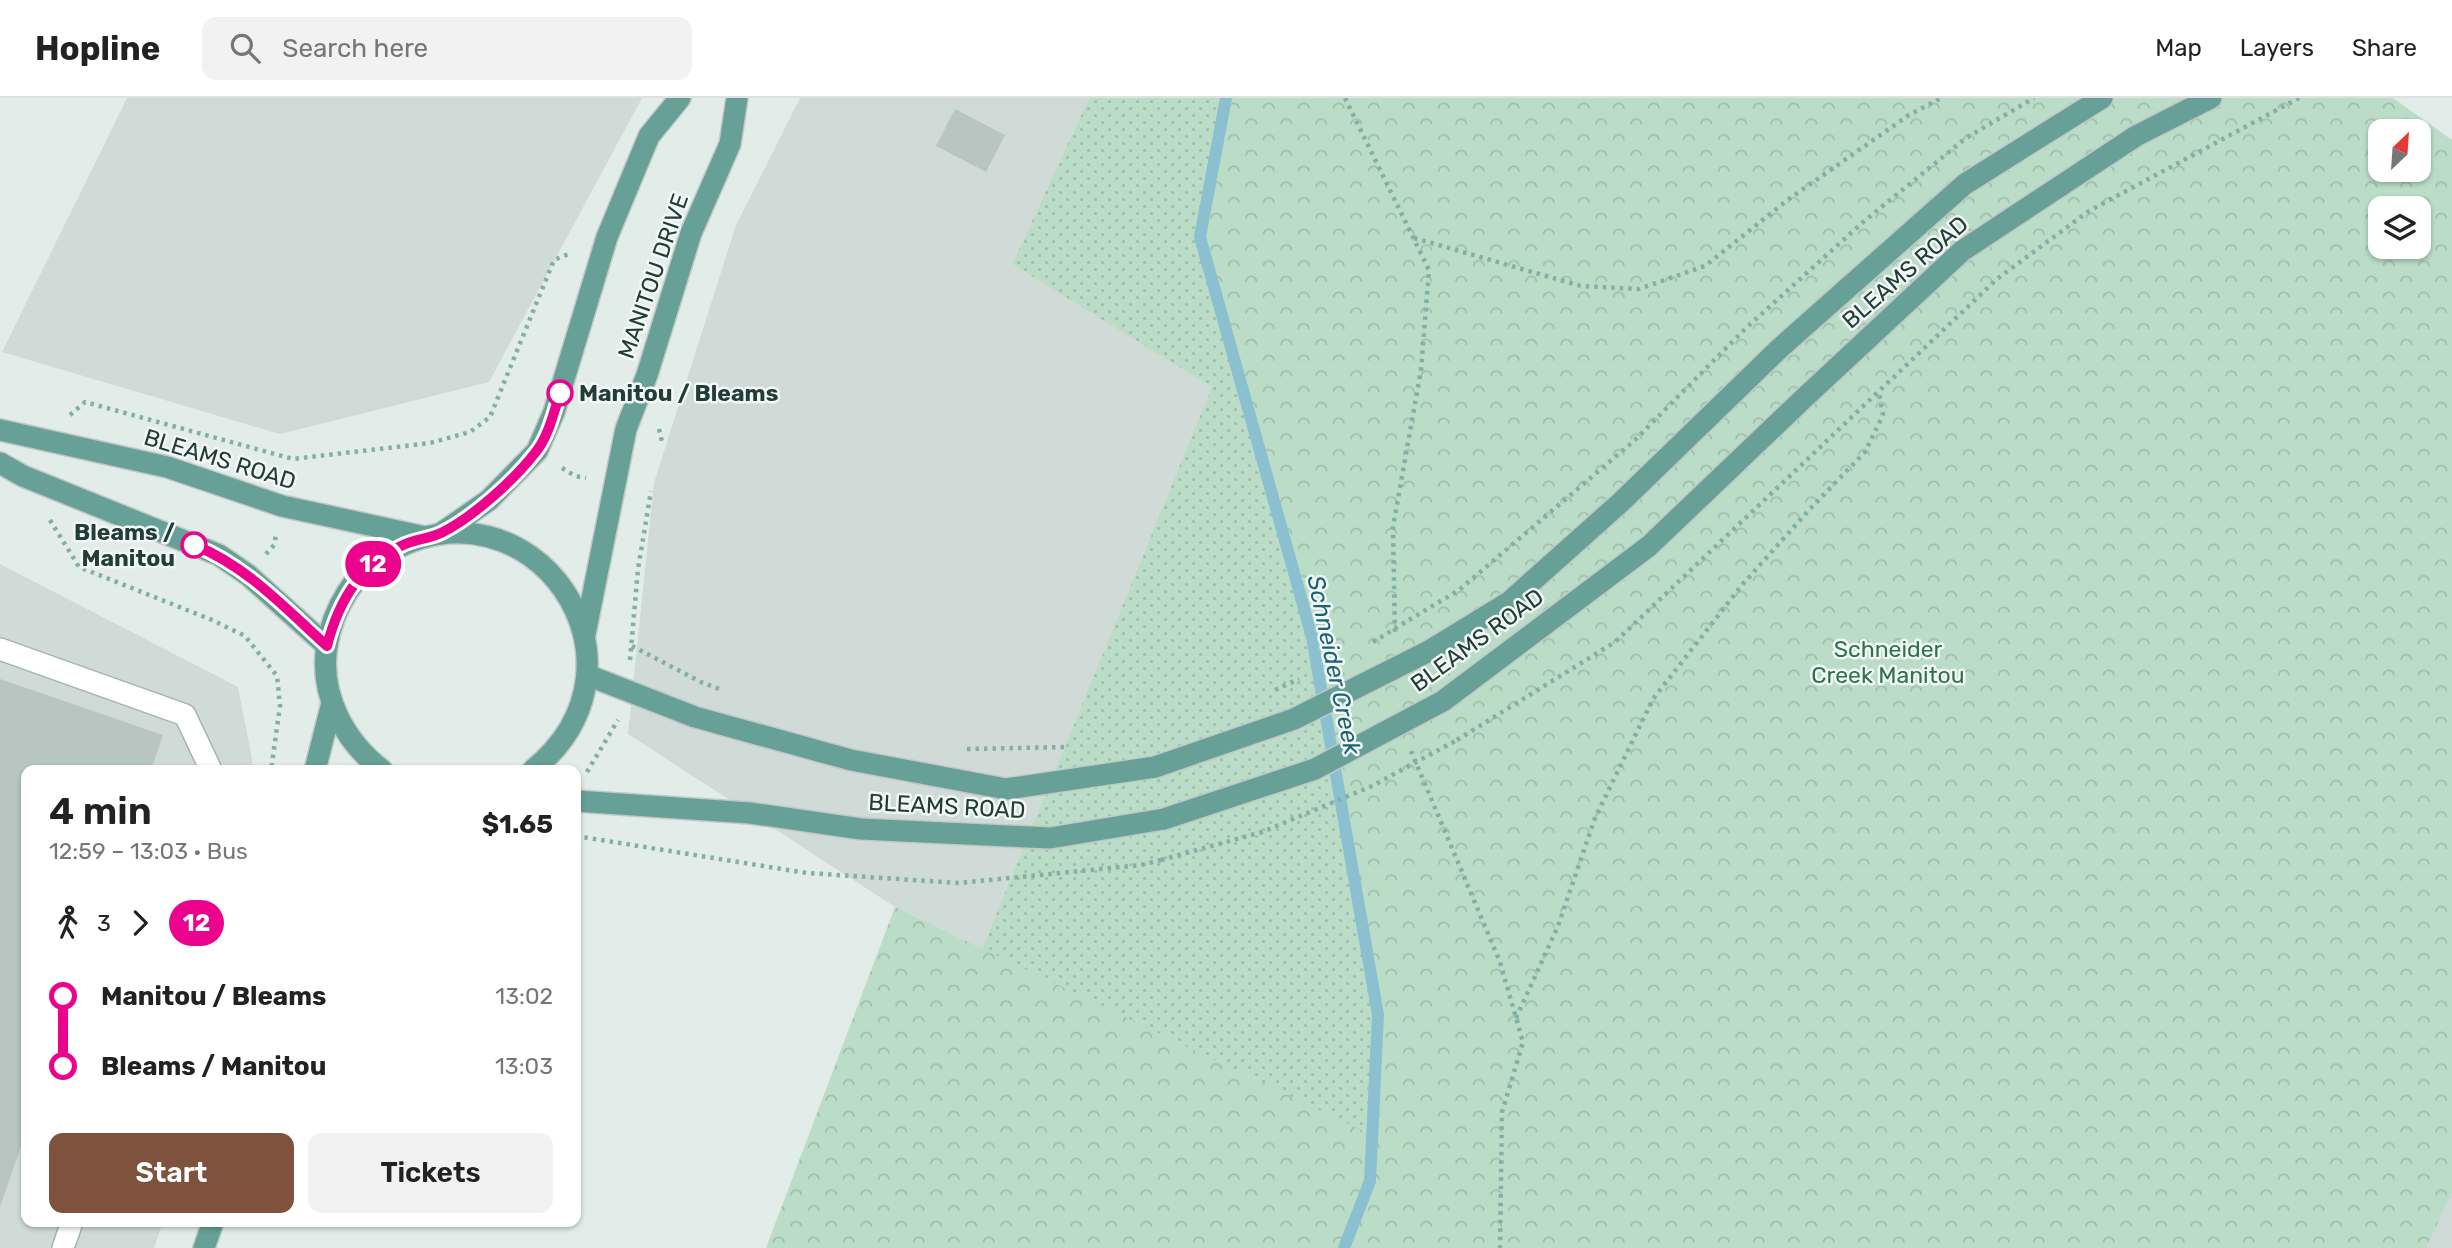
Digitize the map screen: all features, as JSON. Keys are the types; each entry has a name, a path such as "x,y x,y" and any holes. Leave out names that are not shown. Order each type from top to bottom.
{"main road":[{"path":"432,536 489,500 537,451 554,412 607,237 649,136 680,98"},
{"name":"MANITOU DRIVE","path":"585,636 626,429 647,375 691,233 730,144 737,98"},
{"name":"BLEAMS ROAD","path":"587,675 695,717 851,760 1006,789 1155,767 1293,719 1429,650 1509,603 1620,503 1780,348 1965,184 2102,98"},
{"name":"BLEAMS ROAD","path":"581,802 750,813 861,829 1050,838 1164,819 1315,769 1443,701 1649,546 1962,251 2136,136 2211,98"},
{"name":"BLEAMS ROAD","path":"0,430 167,467 282,506 432,536"},
{"path":"0,463 23,476 219,555 248,575 327,646"},
{"path":"377,765 354,744 332,703 326,665 327,646 339,609 359,576 378,559 401,545 432,536 464,533 511,545 532,557 566,591 585,636 587,675 583,698 575,720 563,740 539,765"},
{"path":"316,765 332,703"},
{"path":"204,1248 211,1227"}],"lane":[{"path":"0,649 186,715 209,765"},
{"path":"64,1248 70,1227"}],"path":[{"path":"1413,237 1581,286 1639,289 1705,266 1788,199 1909,115 1941,98"},
{"path":"1370,644 1459,590 1635,440 1745,329 1862,223 1966,138 2034,98"},
{"path":"581,837 807,873 959,883 1141,865 1274,827 1372,786 1457,740 1615,642 1997,279 2089,211 2298,98"},
{"path":"85,402 293,459 430,443 470,432 490,417 554,260"},
{"path":"1516,1019 1558,926 1595,818 1653,699 1742,585 1865,452 1883,415 1879,392"},
{"path":"555,464 575,476 589,479"},
{"path":"583,775 590,769 617,722 625,690 632,646 638,569 651,491"},
{"path":"265,555 274,545 277,530"},
{"path":"79,568 212,620 245,636 277,676 279,706 272,765"},
{"path":"632,646 726,692"},
{"path":"1266,695 1301,678"},
{"path":"965,749 1074,747"}],"shaded area":[{"path":"127,98 642,98 489,382 280,434 2,352"},
{"path":"800,98 1089,98 1012,264 1213,386 982,949 895,907 628,734 654,483 736,225"},
{"path":"0,564 238,687 253,765 21,765 21,1227 161,1227 154,1248 0,1248"},
{"path":"2452,1193 2452,1248 2426,1248"}],"green space":[{"path":"1089,98 1226,98 1200,237 1312,637 1378,1015 1372,1136 982,949 1212,387 1012,264"},
{"name":"Schneider Creek Manitou","path":"1226,98 2393,98 2422,119 2368,119 2368,182 2431,182 2431,125 2452,140 2452,1193 2426,1248 766,1248 895,907 1372,1135 1378,1015 1312,637 1200,237"}],"building":[{"path":"955,109 1005,135 986,172 936,146"},
{"path":"0,679 163,735 153,765 21,765 21,1146 0,1207"}],"waterway":[{"name":"Schneider Creek","path":"1226,98 1200,237 1312,637 1378,1015 1370,1181 1344,1248"}],"bus line":[{"name":"12","path":"194,545 219,555 248,575 327,646 333,621 344,597 359,576 378,559 401,545 440,534 489,500 537,451 560,393"}],"place":[{"name":"Manitou / Bleams","path":"560,393"},
{"name":"Bleams / Manitou","path":"194,545"}]}
